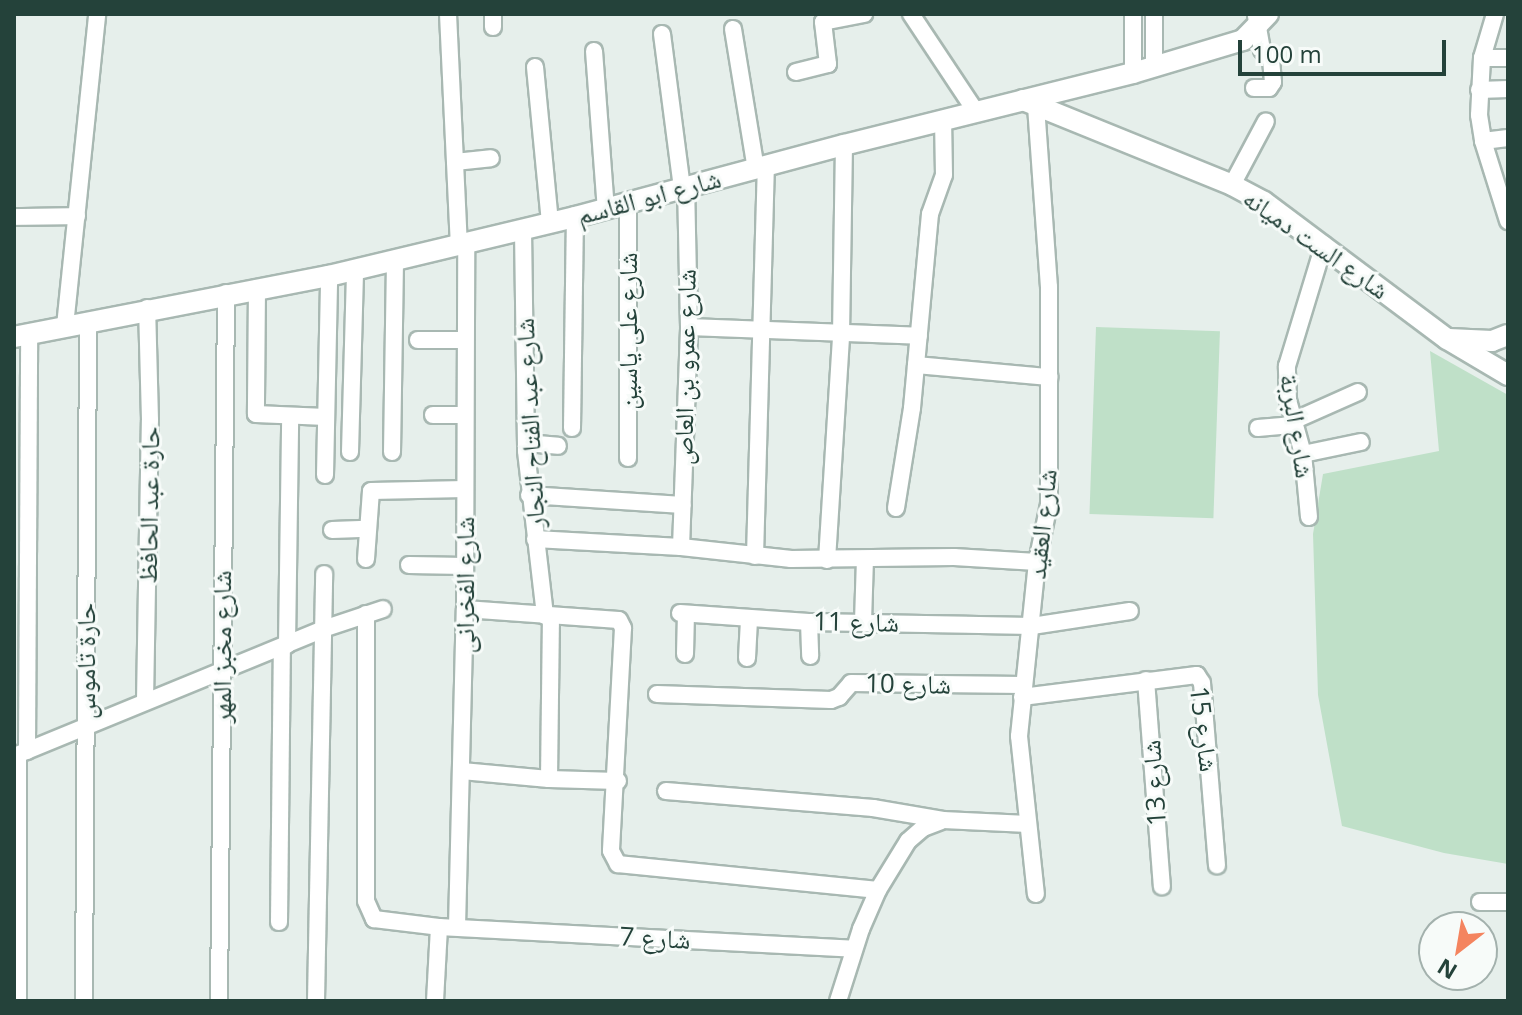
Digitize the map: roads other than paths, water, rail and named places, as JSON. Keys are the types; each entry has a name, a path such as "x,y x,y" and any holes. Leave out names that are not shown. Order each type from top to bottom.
{"street":[{"path":"65,326 97,14"},
{"name":"شارع الفخرانى","path":"448,14 465,340 465,609 457,927"},
{"path":"796,72 828,64 823,22 864,14"},
{"path":"911,14 976,112"},
{"path":"1133,14 1133,73"},
{"path":"1154,14 1154,67"},
{"path":"1495,14 1482,58 1479,90 1483,141 1503,188 1508,221"},
{"path":"1254,88 1269,88 1273,82 1271,60 1263,53 1261,18"},
{"name":"شارع ابو القاسم","path":"22,335 147,308 329,276 550,224 943,120 1029,103 1243,40 1261,18"},
{"path":"733,29 761,168 763,331 755,556"},
{"name":"شارع عمرو بن العاص","path":"662,34 684,187 689,327 681,547"},
{"path":"594,51 606,209"},
{"path":"1482,58 1508,58"},
{"path":"535,67 550,224"},
{"path":"1479,90 1508,89"},
{"name":"شارع الست دميانه","path":"1029,103 1232,185 1295,222 1447,339 1508,375"},
{"name":"شارع العقيد","path":"1029,103 1049,287 1049,504 1037,562 1032,626 1022,691 1020,752 1036,894"},
{"path":"896,508 916,365 930,214 944,175 943,120"},
{"path":"1232,185 1266,121"},
{"path":"1483,141 1508,138"},
{"path":"827,560 841,335 844,145"},
{"path":"455,162 491,158"},
{"name":"شارع على ياسين","path":"628,204 628,458"},
{"path":"14,217 77,216"},
{"path":"572,428 575,217"},
{"name":"شارع عبد الفتاح النجار","path":"523,230 526,443 529,495 548,617 549,779"},
{"name":"شارع البربة","path":"1309,517 1303,454 1286,383 1289,349 1324,244"},
{"path":"392,452 395,260"},
{"path":"350,452 355,270"},
{"path":"325,475 329,276"},
{"path":"257,288 256,414 326,417"},
{"name":"شارع مخبز المهر","path":"219,1001 226,293"},
{"name":"حارة عبد الحافظ","path":"145,701 150,420 147,308"},
{"name":"حارة تاموس","path":"84,1001 88,321"},
{"path":"689,327 919,336"},
{"path":"18,1001 22,335"},
{"path":"1447,339 1492,341 1508,335"},
{"path":"418,340 465,340"},
{"path":"916,365 1049,377"},
{"path":"1258,428 1294,423 1358,392"},
{"path":"433,415 465,415"},
{"path":"279,922 290,416"},
{"path":"1303,454 1361,442"},
{"path":"526,443 558,446"},
{"path":"366,559 371,491 465,489"},
{"path":"529,495 683,505"},
{"path":"332,530 367,529"},
{"path":"535,539 681,547 755,556 827,560 954,557 1037,562"},
{"path":"863,622 865,559"},
{"path":"409,565 465,566"},
{"path":"316,1001 324,574"},
{"path":"20,754 86,724 323,629 383,609"},
{"path":"465,609 548,617 614,617 619,620 623,628 618,781 611,855 621,865 878,890"},
{"name":"شارع 11","path":"685,654 683,614 809,622 1032,626 1130,611"},
{"name":"شارع 7","path":"366,614 367,910 374,919 439,927 853,949"},
{"path":"747,658 749,619"},
{"path":"809,622 810,656"},
{"name":"شارع 15","path":"1022,691 1192,674 1201,678 1217,865"},
{"name":"شارع 13","path":"1146,680 1162,886"},
{"name":"شارع 10","path":"657,694 831,700 839,697 851,683 1022,691"},
{"path":"462,771 549,779 618,781"},
{"path":"666,791 873,808 943,820 1028,824"},
{"path":"838,1001 853,949 878,890 908,841 923,828 943,820"},
{"path":"1480,902 1508,902"},
{"path":"435,1001 439,927"}]}
